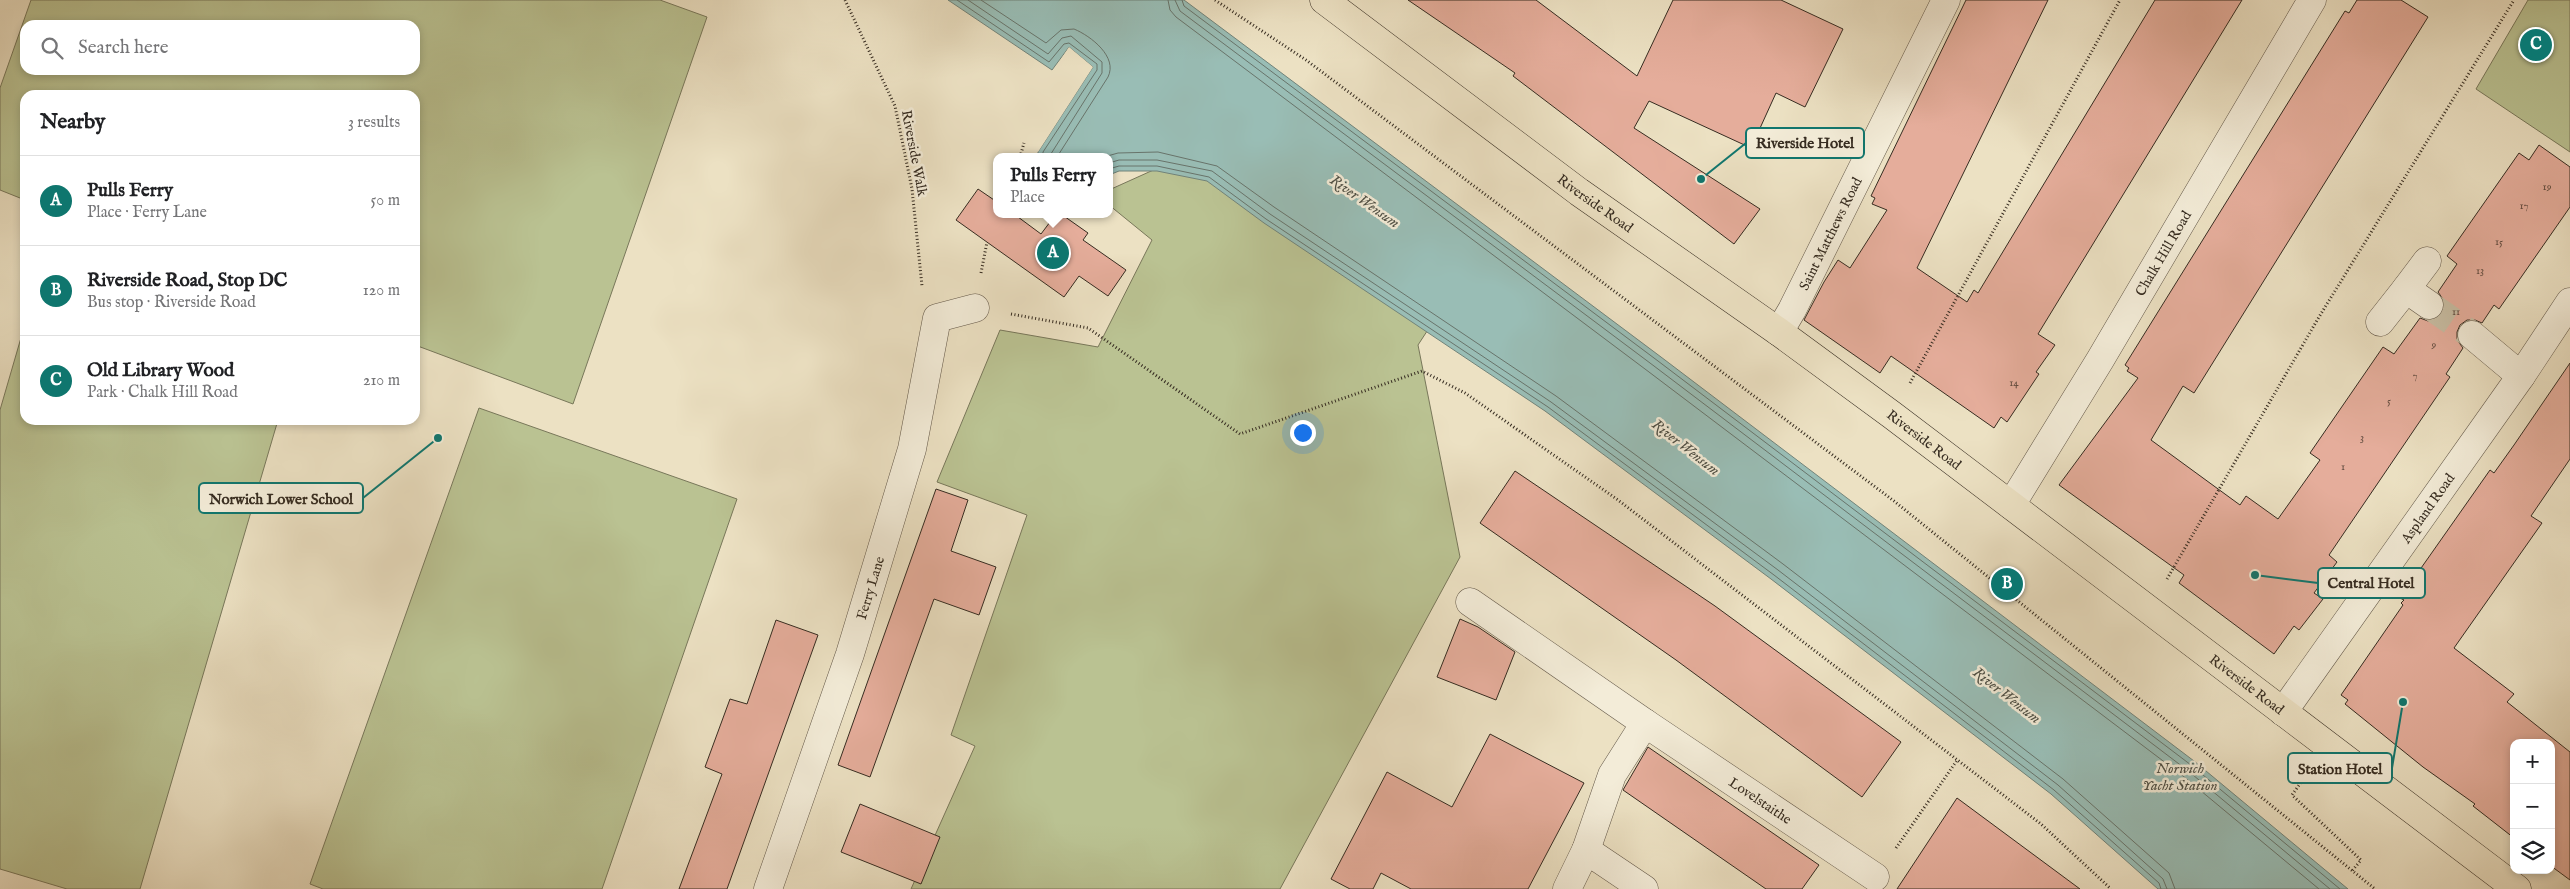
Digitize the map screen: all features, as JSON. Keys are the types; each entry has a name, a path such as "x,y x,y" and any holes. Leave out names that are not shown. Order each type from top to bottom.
{"main road":[{"name":"Riverside Road","path":"1324,0 1579,192 1892,415 2517,889"}],"street":[{"name":"Saint Matthews Road","path":"1778,332 1796,301 1946,0"},
{"name":"Chalk Hill Road","path":"2011,505 2105,352 2312,0"},
{"path":"2380,322 2427,261"},
{"path":"2406,289 2429,305"},
{"name":"Aspland Road","path":"2283,712 2521,376 2570,302"},
{"path":"938,318 975,308"},
{"name":"Ferry Lane","path":"768,889 850,654 912,449 938,318"},
{"path":"2472,335 2521,376"},
{"name":"Lovelstaithe","path":"1470,602 1875,878"},
{"path":"1567,889 1586,850 1612,774 1644,722"},
{"path":"1586,850 1644,889"}],"path":[{"name":"Riverside Walk","path":"845,0 895,106 912,188 922,285 938,318"},
{"path":"1215,0 1306,60 1894,501 2375,889"},
{"path":"1892,415 2120,0"},
{"path":"2149,609 2319,317 2514,0"},
{"path":"1021,153 1024,143"},
{"path":"975,308 1088,328 1240,434 1422,371 1454,386 1618,500 1958,759 2041,824 2110,889"},
{"path":"2330,747 2320,757 2292,796 2361,860 2352,871"},
{"path":"1875,878 1958,759"}],"green space":[{"path":"31,0 660,0 707,17 573,404 420,347 420,90 20,90 20,198 0,190 0,88 20,31 20,75 420,75 420,20 24,20"},
{"path":"2528,0 2570,0 2570,152 2476,89"},
{"path":"1180,158 1450,296 1418,345 1460,557 1280,889 911,889 975,746 951,735 1027,515 937,482 1000,330 1098,347 1152,240 1113,208 1113,188"},
{"path":"20,341 20,425 277,425 140,889 67,889 0,869 0,410"},
{"path":"479,408 737,499 602,889 323,889 310,884"}],"water":[{"path":"948,0 1184,0 1661,357 2194,761 2348,889 2158,889 2051,794 1771,579 1545,411 1264,223 1207,181 1157,171 1119,171 1113,173 1113,153 1038,153 1093,67 1069,47 1052,70"}],"pier":[{"path":"1069,47 1093,67 1038,152 1036,150 1090,67 1069,51 1052,73"}],"building":[{"path":"1408,0 1536,0 1637,76 1673,0 1781,0 1843,29 1805,107 1776,93 1751,148 1649,101 1634,128 1760,209 1734,244 1513,76 1515,73"},
{"path":"1966,0 2048,0 1917,268 1967,302 1974,290 1978,293 2155,0 2242,0 2038,334 2055,345 2036,372 2039,374 2007,422 2001,417 1994,428 1891,356 1880,373 1804,320 1838,260 1850,268 1887,210 1872,204 1875,198 1871,196"},
{"path":"2357,0 2401,0 2428,17 2194,393 2183,386 2151,440 2240,505 2246,496 2278,519 2320,460 2310,453 2383,347 2394,354 2420,318 2428,321 2435,319 2442,313 2445,306 2438,292 2457,264 2447,256 2519,153 2529,160 2539,145 2570,167 2570,207 2499,309 2494,305 2482,323 2475,320 2467,320 2460,325 2457,332 2457,340 2463,348 2446,374 2450,377 2329,555 2337,562 2314,593 2323,599 2299,630 2294,626 2274,654 2179,583 2184,575 2059,485 2138,378 2127,371 2129,368 2125,365 2345,11 2349,13"},
{"path":"978,189 993,199 993,218 1019,218 1041,234 1053,218 1067,218 1088,233 1083,240 1126,270 1108,296 1079,276 1064,297 956,220"},
{"path":"2570,363 2570,459 2531,516 2542,523 2454,648 2514,694 2507,702 2554,739 2510,739 2510,835 2473,806 2475,804 2423,767 2345,704 2348,700 2341,695 2403,605 2401,603 2404,600 2400,598 2490,470 2494,473"},
{"path":"1515,471 1715,606 1901,742 1862,797 1676,660 1480,523"},
{"path":"936,489 968,500 951,551 996,567 979,615 934,599 870,777 838,765"},
{"path":"1460,619 1478,627 1515,652 1496,700 1437,677"},
{"path":"776,620 818,635 727,889 679,889 722,774 705,767 730,699 747,704"},
{"path":"1490,734 1584,783 1528,889 1411,889 1381,873 1373,889 1350,889 1331,879 1387,772 1452,807"},
{"path":"2555,740 2570,752 2570,880 2555,869"},
{"path":"1648,747 1819,865 1802,889 1766,889 1623,790"},
{"path":"1957,798 2080,889 1897,889"},
{"path":"860,804 940,837 921,884 841,852"}],"tunnel":[{"path":"2429,305 2472,335"}],"place":[{"name":"Old Library Wood","path":"2536,45"},
{"name":"Riverside Hotel","path":"1701,179"},
{"name":"Pulls Ferry","path":"1053,253"},
{"name":"Norwich Lower School","path":"438,438"},
{"name":"Central Hotel","path":"2255,575"},
{"name":"Riverside Road, Stop DC","path":"2007,584"},
{"name":"Station Hotel","path":"2403,702"}],"water label":[{"name":"River Wensum","path":"1365,201"},
{"name":"River Wensum","path":"1686,447"},
{"name":"River Wensum","path":"2007,695"},
{"name":"Norwich Yacht Station","path":"2180,776"}]}
